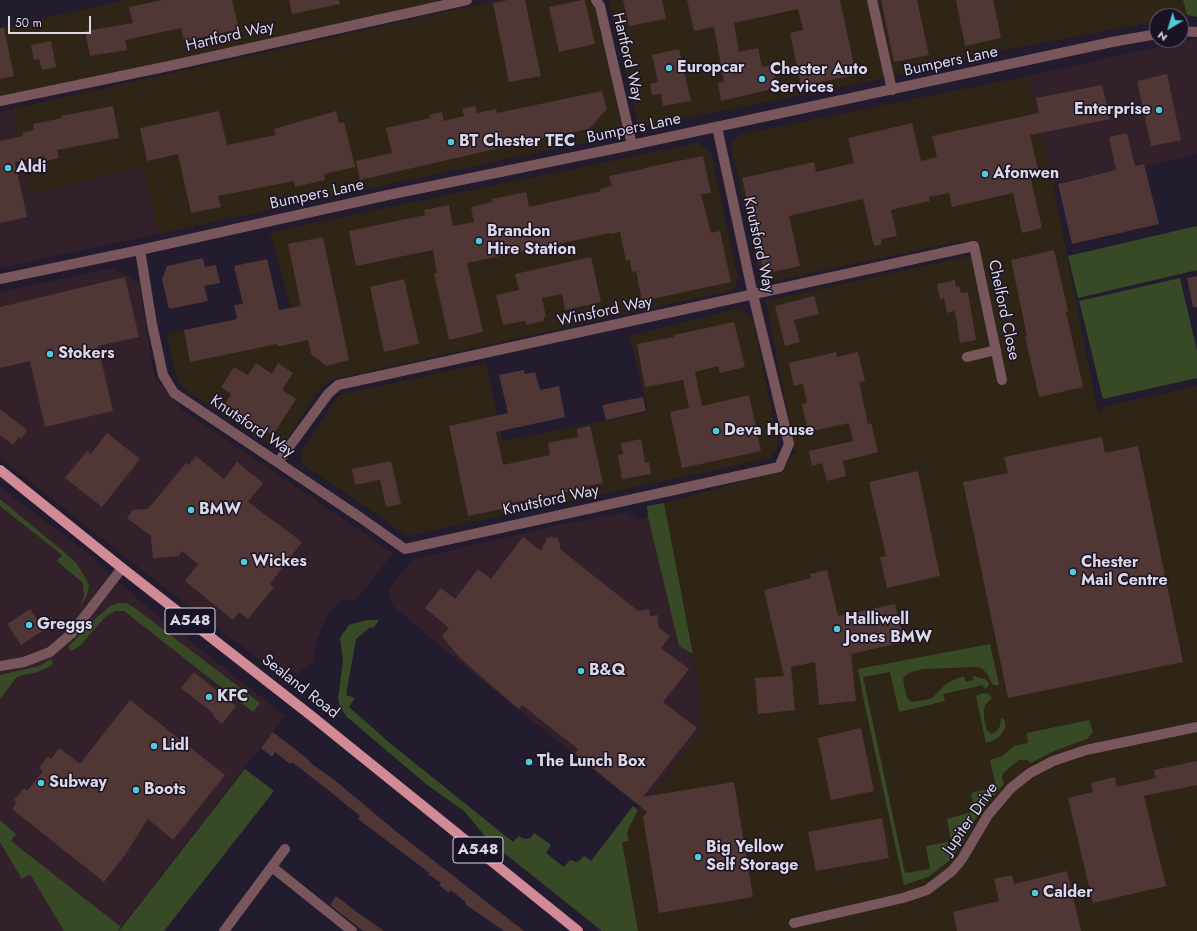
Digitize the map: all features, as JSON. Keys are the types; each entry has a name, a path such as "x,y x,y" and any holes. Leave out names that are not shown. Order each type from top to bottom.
{"main road":[{"name":"Sealand Road","path":"0,470 122,568 321,723 578,931"}],"street":[{"name":"Hartford Way","path":"0,101 169,66 467,0"},
{"name":"Hartford Way","path":"596,0 600,6 632,145"},
{"path":"872,0 892,90"},
{"name":"Bumpers Lane","path":"0,279 140,250 388,195 1149,35"},
{"name":"Knutsford Way","path":"140,250 152,324 163,375 174,393 405,549 779,467 789,444 753,295 717,127"},
{"name":"Winsford Way","path":"278,462 328,394 338,385 974,246"},
{"name":"Chelford Close","path":"974,246 1002,380"},
{"path":"968,357 996,350"},
{"path":"0,666 24,662 50,652 71,634 122,568"},
{"name":"Jupiter Drive","path":"794,923 903,898 927,890 952,871 962,859 988,815 1011,788 1030,773 1053,761 1086,750 1197,727"},
{"path":"224,931 285,849"},
{"path":"272,867 352,931"}],"shaded area":[{"path":"126,0 476,0 0,96 0,28"},
{"path":"498,0 593,0 622,125 619,132 614,136 158,234 143,168 30,193 12,109"},
{"path":"609,0 1183,0 1185,8 1149,8 1149,23 1015,48 895,76 639,128"},
{"path":"1197,38 1197,154 1053,184 1028,76 1153,48 1189,48 1189,40"},
{"path":"1028,76 1053,184 1098,413 1106,406 1197,386 1197,931 602,931 566,903 701,732 699,683 664,503 781,471 795,452 766,301 982,253 961,241 769,282 760,278 731,145 741,134"},
{"path":"12,109 30,193 144,168 158,234 0,268 0,112"},
{"path":"698,143 711,153 738,278 733,290 335,379 322,386 285,441 274,446 269,445 183,388 177,380 166,334 291,308 270,232"},
{"path":"113,268 139,283 154,376 181,409 393,553 356,600 343,599 329,613 316,641 313,662 296,673 263,662 174,595 0,458 0,292"},
{"path":"741,308 753,319 778,443 775,452 770,458 408,536 302,464 300,453 339,395 486,363 503,441 648,412 630,336"},
{"path":"0,487 85,551 140,601 285,716 118,931 0,931"},
{"name":"B&Q","path":"628,512 636,520 648,517 679,646 693,654 699,683 701,732 641,807 480,679 394,607 389,598 390,588 412,560 553,526"}],"green space":[{"path":"1183,0 1197,0 1197,17 1189,15 1189,8 1185,8"},
{"path":"1197,226 1197,270 1078,298 1068,256"},
{"path":"1180,278 1197,351 1197,378 1103,399 1079,301"},
{"path":"0,499 77,564 89,586 87,595 80,607 84,595 83,583 57,561 62,555 0,506"},
{"path":"664,503 693,654 679,646 648,517 647,506"},
{"path":"118,603 126,603 135,608 260,703 253,712 124,611 115,611 105,617 80,646 71,651 68,647 96,618 110,606"},
{"path":"366,620 379,620 374,627 369,628 356,639 346,695 355,698 349,707 391,744 513,842 519,836 527,839 534,833 551,845 546,853 564,867 570,860 576,862 584,856 591,861 633,806 638,810 629,827 627,834 629,841 622,842 638,931 602,931 489,841 464,811 426,784 347,717 340,707 338,699 343,661 340,638 349,625"},
{"path":"990,644 999,684 997,686 992,684 987,673 981,668 975,667 923,669 911,672 903,679 906,695 909,700 913,702 931,699 945,685 962,677 964,677 966,682 973,680 973,676 985,679 989,683 988,687 984,689 983,685 943,694 945,701 899,712 890,672 863,677 905,873 930,869 926,846 951,841 947,819 975,811 971,793 996,787 990,760 1002,756 1014,746 1028,743 1027,733 1089,720 1093,732 1087,739 1054,751 1031,763 1027,760 1019,760 1004,772 1002,776 1004,784 979,813 950,860 928,877 904,885 858,669"},
{"path":"51,659 53,664 49,667 35,673 22,675 16,678 0,699 0,675 39,666"},
{"path":"983,693 989,694 992,698 985,705 984,709 984,719 987,731 992,734 997,731 1000,726 1001,718 1004,719 1005,723 1005,728 1000,736 986,743 976,696"},
{"path":"245,769 274,791 164,931 119,931"},
{"path":"0,820 16,834 11,841 121,927 118,931 64,931 30,874 22,879 0,842"}],"building":[{"path":"163,0 232,0 239,29 184,41 181,28 125,40 127,50 90,56 85,31 133,23 129,7"},
{"path":"289,0 339,0 340,4 292,14"},
{"path":"508,0 525,0 541,76 509,82 493,3"},
{"path":"585,0 595,44 559,52 549,7"},
{"path":"623,0 662,0 666,19 629,26"},
{"path":"687,0 840,0 856,75 801,86 790,33 803,30 798,9 734,23 739,52 758,48 762,67 772,65 777,88 721,101 718,83 724,82 714,27 694,31"},
{"path":"881,0 917,0 929,55 894,62"},
{"path":"956,0 993,0 1001,38 965,46"},
{"path":"0,28 4,28 14,76 0,79"},
{"path":"51,41 56,67 42,70 39,59 34,60 31,45"},
{"name":"Europcar","path":"679,49 691,101 663,106 661,94 652,95 650,84 658,82 652,55"},
{"name":"Enterprise","path":"1167,74 1181,140 1151,146 1137,81"},
{"path":"1102,85 1110,119 1030,135 1039,173 1030,175 1042,228 1022,233 1013,193 952,207 949,193 929,197 930,201 891,210 897,236 881,239 882,244 874,246 863,199 789,216 800,266 764,274 742,178 814,162 816,172 854,163 848,138 912,123 921,161 937,157 932,136 1039,113 1036,98"},
{"name":"BT Chester TEC","path":"602,91 607,109 589,129 523,142 523,139 504,144 504,147 360,180 356,161 392,153 386,128 430,118 429,115 442,112 444,121 464,116 462,109 475,106 477,113 496,109 497,113"},
{"path":"113,106 119,138 57,150 59,158 45,161 44,156 15,162 27,217 0,223 0,141 23,136 22,133 34,130 33,124 62,118 61,116"},
{"path":"219,111 227,145 276,135 274,129 336,111 339,123 344,122 355,167 324,174 325,180 295,187 294,181 218,196 221,207 191,213 178,154 147,161 140,128"},
{"path":"1127,133 1135,166 1144,164 1159,224 1072,244 1058,184 1116,170 1109,137"},
{"path":"703,156 711,193 701,194 711,233 720,231 731,282 642,301 636,271 632,272 630,260 626,261 620,232 610,233 467,263 483,332 449,340 434,273 437,273 433,250 356,266 349,231 425,215 424,210 449,205 453,226 474,222 471,207 493,202 492,199 526,192 529,207 601,191 600,189 612,186 609,176"},
{"path":"323,237 349,360 326,366 311,354 308,340 281,346 277,346 277,344 190,362 184,330 237,319 234,305 243,304 234,266 267,259 279,310 301,306 288,244"},
{"path":"1054,250 1083,387 1039,397 1025,336 1027,336 1011,260"},
{"path":"591,257 601,302 565,310 562,294 542,298 546,317 544,317 544,321 526,325 525,321 503,325 496,295 519,290 515,274"},
{"path":"203,258 205,267 216,265 220,283 204,286 208,301 169,309 162,279 167,266"},
{"path":"1197,276 1197,307 1193,307 1187,278"},
{"name":"Stokers","path":"125,277 139,337 98,346 113,411 45,427 30,361 0,368 0,307"},
{"path":"404,279 419,344 384,352 370,287"},
{"path":"955,280 956,287 959,286 961,293 968,292 976,340 960,343 955,311 947,313 944,298 940,299 937,284"},
{"path":"814,296 819,314 794,320 800,342 785,346 775,306"},
{"path":"734,322 745,367 720,373 718,366 695,372 702,406 749,395 761,451 682,468 670,412 689,408 683,380 645,387 637,344 674,337 674,335"},
{"path":"836,352 837,357 858,352 865,381 859,382 868,424 871,423 878,452 843,461 846,476 827,481 822,463 812,466 809,451 853,441 849,423 808,432 802,404 807,403 803,384 794,386 789,363"},
{"path":"256,363 272,374 278,363 293,373 282,390 296,399 273,435 225,404 231,394 221,387 234,367 248,375"},
{"path":"524,370 525,374 535,372 540,390 559,386 565,417 496,432 503,465 550,455 548,443 578,437 577,429 590,426 603,483 582,487 582,489 511,503 512,507 468,516 449,426 508,413 499,375"},
{"path":"643,397 646,411 606,420 602,405"},
{"path":"0,409 27,430 21,439 19,437 13,445 0,435"},
{"path":"107,433 140,459 102,507 65,478 87,451 91,454"},
{"name":"Chester Mail Centre","path":"1102,437 1105,453 1138,446 1183,662 1008,698 963,482 1008,473 1004,457"},
{"path":"641,439 645,463 649,462 651,474 622,479 618,455 623,454 621,443"},
{"path":"196,456 224,479 237,462 263,483 248,502 302,542 270,584 274,587 248,619 239,612 233,620 185,581 198,564 182,551 179,556 153,558 151,536 127,518 133,510 148,509 186,463 189,465"},
{"path":"391,461 401,504 386,507 380,480 355,485 352,469"},
{"path":"918,471 940,576 887,588 880,557 886,556 869,482"},
{"name":"B&Q","path":"523,537 541,551 547,538 557,538 560,544 560,549 638,611 649,609 650,616 658,615 659,628 670,636 661,648 689,669 663,702 697,728 643,797 734,782 753,897 659,913 643,817 647,812 575,754 578,749 522,705 519,709 477,673 459,657 442,636 449,628 425,608 441,588 455,599 478,569 491,579"},
{"name":"Halliwell Jones BMW","path":"827,570 838,616 895,604 904,642 851,654 856,701 819,705 815,662 791,667 795,710 758,714 755,678 784,676 764,590 811,578 810,574"},
{"path":"30,609 44,630 21,645 7,624"},
{"name":"KFC","path":"194,672 236,706 222,724 213,716 214,714 181,688"},
{"path":"130,700 225,775 173,840 148,819 125,855 104,882 12,809 17,802 14,800 24,788 27,791 43,771 39,768 48,756 51,759 59,748 80,764"},
{"path":"861,728 874,791 831,800 818,738"},
{"path":"273,732 310,761 309,762 332,778 398,833 524,931 504,931 465,904 466,902 450,890 449,893 439,885 441,883 358,819 360,816 292,762 290,764 275,752 272,757 261,748"},
{"path":"1197,761 1197,785 1144,796 1166,886 1093,903 1068,798 1093,792 1091,783 1115,777 1117,787 1156,778 1154,770"},
{"path":"882,818 889,858 816,871 808,832"},
{"name":"Calder","path":"1067,871 1081,931 957,931 953,912 999,901 994,879 1012,875 1014,884"},
{"path":"336,896 384,931 363,931 330,905"}],"place":[{"name":"Europcar","path":"669,68"},
{"name":"Chester Auto Services","path":"762,79"},
{"name":"Enterprise","path":"1159,110"},
{"name":"BT Chester TEC","path":"451,142"},
{"name":"Aldi","path":"8,168"},
{"name":"Afonwen","path":"985,174"},
{"name":"Brandon Hire Station","path":"479,241"},
{"name":"Stokers","path":"50,354"},
{"name":"Deva House","path":"716,431"},
{"name":"BMW","path":"191,510"},
{"name":"Wickes","path":"244,562"},
{"name":"Chester Mail Centre","path":"1073,572"},
{"name":"Greggs","path":"29,625"},
{"name":"Halliwell Jones BMW","path":"837,629"},
{"name":"B&Q","path":"581,671"},
{"name":"KFC","path":"209,697"},
{"name":"Lidl","path":"154,746"},
{"name":"The Lunch Box","path":"529,762"},
{"name":"Subway","path":"41,783"},
{"name":"Boots","path":"136,790"},
{"name":"Big Yellow Self Storage","path":"698,857"},
{"name":"Calder","path":"1035,893"}]}
